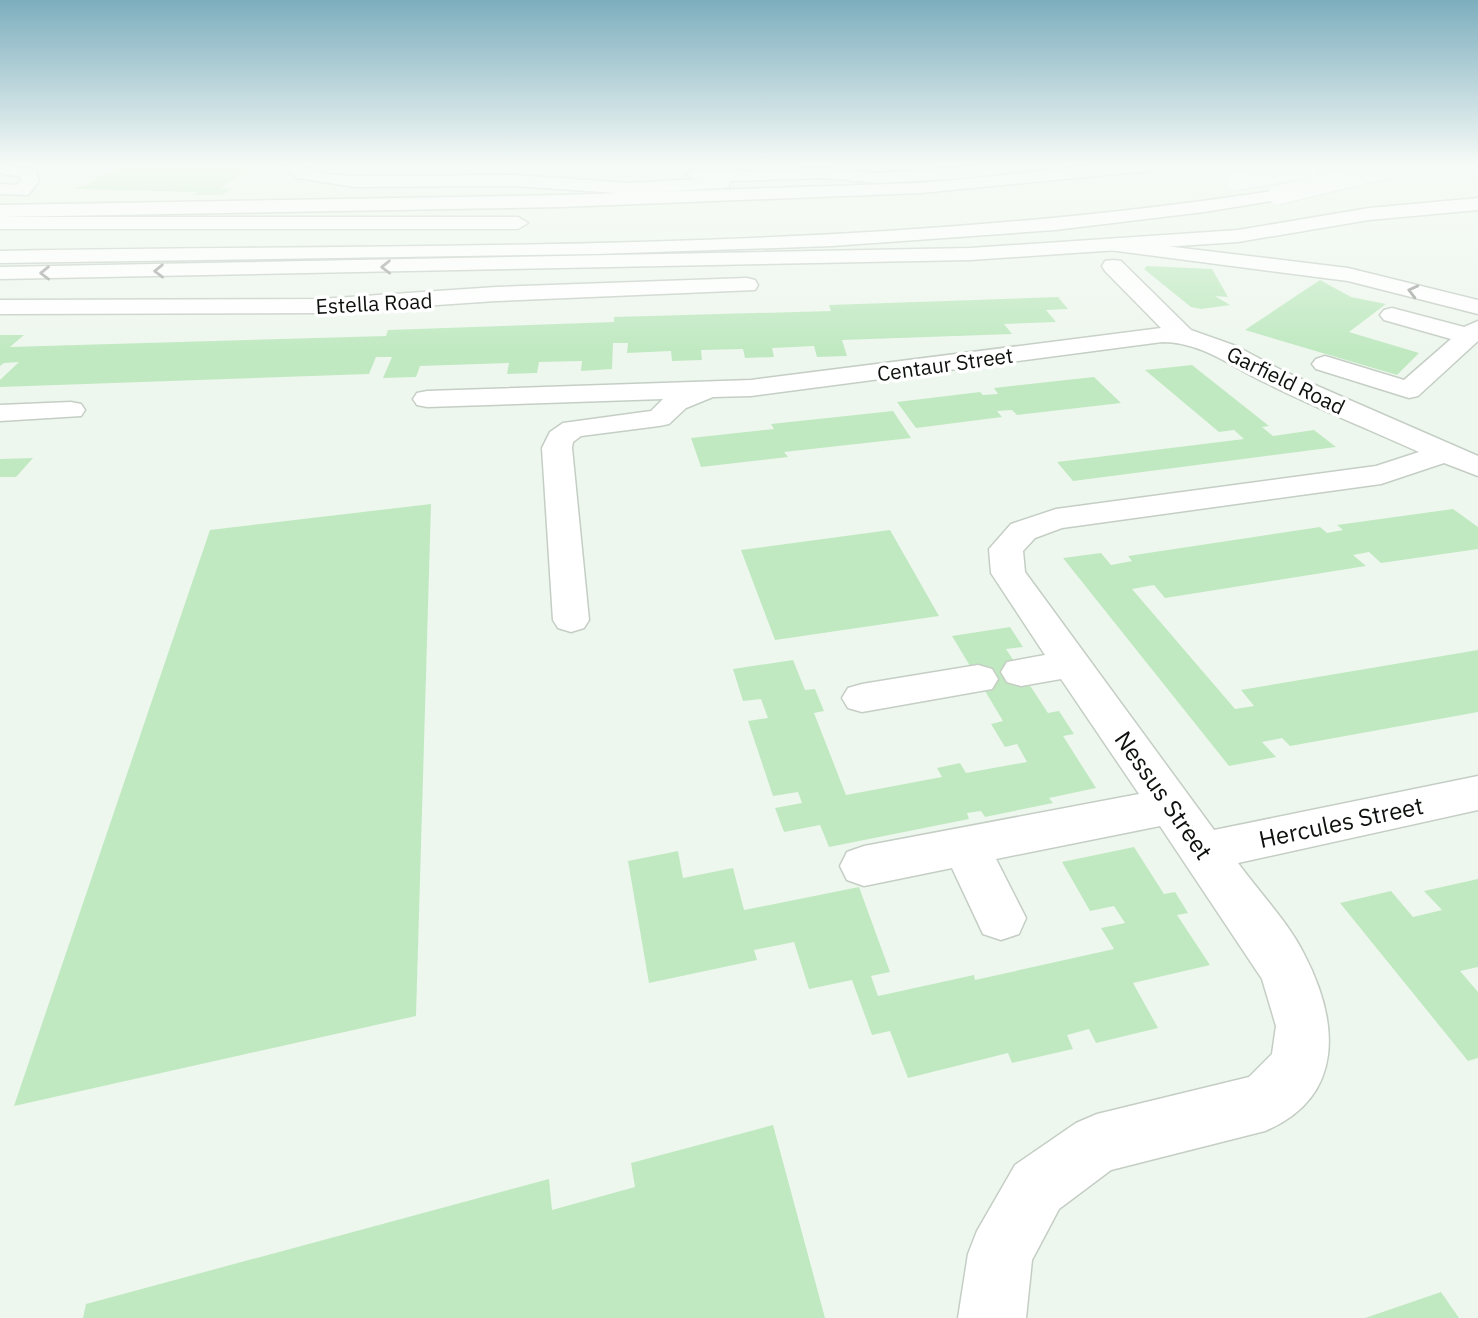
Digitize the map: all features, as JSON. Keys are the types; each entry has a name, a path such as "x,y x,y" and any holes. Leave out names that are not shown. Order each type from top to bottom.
{"main road":[{"path":"0,257 592,248 979,233 1033,228"},
{"path":"1114,256 1289,228"},
{"path":"0,245 287,252"},
{"path":"0,273 970,254 1200,255 1348,275 1478,307"},
{"name":"Garfield Road","path":"1114,256 1182,335 1227,351 1274,377 1461,460"},
{"path":"1371,281 1390,267 1478,290"},
{"name":"Estella Road","path":"0,307 320,306 496,294 657,296 703,293 747,285"},
{"path":"1392,315 1473,332"},
{"path":"1325,364 1409,390 1473,332"},
{"name":"Centaur Street","path":"427,399 765,387 1162,335 1182,335"},
{"name":"Centaur Street","path":"571,620 557,448 559,438 573,429 659,418 676,402 708,390"},
{"path":"16,418 71,410"},
{"name":"Nessus Street","path":"992,1318 1000,1254 1037,1186 1097,1144 1265,1102 1299,1067 1303,1026 1285,969 1008,573 1006,549 1023,531 1056,519 1381,475 1461,460"},
{"path":"1021,672 1072,664"},
{"path":"862,698 978,679"},
{"name":"Hercules Street","path":"1204,851 1478,793"},
{"path":"864,866 1172,806"},
{"path":"965,847 1001,918"}],"building":[{"path":"1147,266 1212,269 1228,297 1215,296 1230,305 1201,309 1191,307 1144,269"},
{"path":"1320,280 1351,297 1386,304 1349,332 1419,353 1397,375 1245,330"},
{"path":"1058,297 1068,309 1046,310 1056,322 1004,324 1012,334 842,340 847,356 817,357 814,346 772,348 774,357 745,358 743,349 701,350 702,360 672,361 671,351 627,353 628,343 613,343 612,369 581,371 582,361 539,362 537,373 507,374 509,363 420,366 416,377 383,378 392,357 376,357 369,374 0,387 0,380 19,362 4,363 0,366 0,335 24,335 10,347 386,336 388,330 614,322 614,317 831,311 829,305"},
{"path":"1192,365 1269,426 1262,427 1273,436 1314,430 1336,447 1073,481 1057,462 1244,439 1234,430 1219,432 1145,370"},
{"path":"1094,377 1121,403 1017,415 1012,410 997,411 1002,417 916,428 897,402 980,392 983,395 998,394 994,388"},
{"path":"893,411 911,438 784,452 788,457 701,467 691,438 774,429 771,424"},
{"path":"33,458 16,477 0,477 0,459"},
{"path":"431,504 416,1016 14,1106 210,530"},
{"path":"1453,509 1478,527 1478,549 1381,563 1369,552 1353,555 1366,566 1165,598 1154,585 1132,589 1235,709 1254,706 1241,690 1478,650 1478,712 1290,746 1282,738 1262,742 1276,757 1229,766 1063,558 1101,553 1111,565 1132,561 1128,556 1320,527 1327,533 1343,530 1337,525"},
{"path":"890,530 939,616 775,640 741,550"},
{"path":"1010,627 1023,647 1006,649 1048,713 1059,711 1074,734 1063,736 1096,788 1049,798 1053,803 985,817 981,811 967,813 969,819 829,847 820,825 784,832 775,808 802,803 798,792 773,796 748,721 768,718 761,699 743,701 733,669 793,660 805,690 815,689 824,711 814,713 846,795 942,777 937,768 960,763 966,773 1027,762 1017,744 1005,747 991,724 1003,721 952,636"},
{"path":"1134,847 1164,894 1175,892 1188,913 1177,915 1210,965 1133,983 1158,1028 1096,1043 1089,1029 1067,1035 1073,1049 1012,1063 1008,1053 908,1078 890,1031 872,1035 852,980 809,989 794,942 754,950 757,960 649,983 628,861 678,851 683,878 733,868 744,910 859,887 890,972 871,976 878,996 974,975 975,980 1114,949 1101,928 1125,923 1114,906 1090,911 1062,862"},
{"path":"1478,879 1478,967 1460,971 1478,992 1478,1058 1468,1061 1340,903 1391,891 1413,917 1442,910 1424,891"},
{"path":"773,1125 825,1318 83,1318 86,1304 549,1179 552,1210 635,1187 631,1163"},
{"path":"1441,1292 1459,1318 1365,1318"}]}
